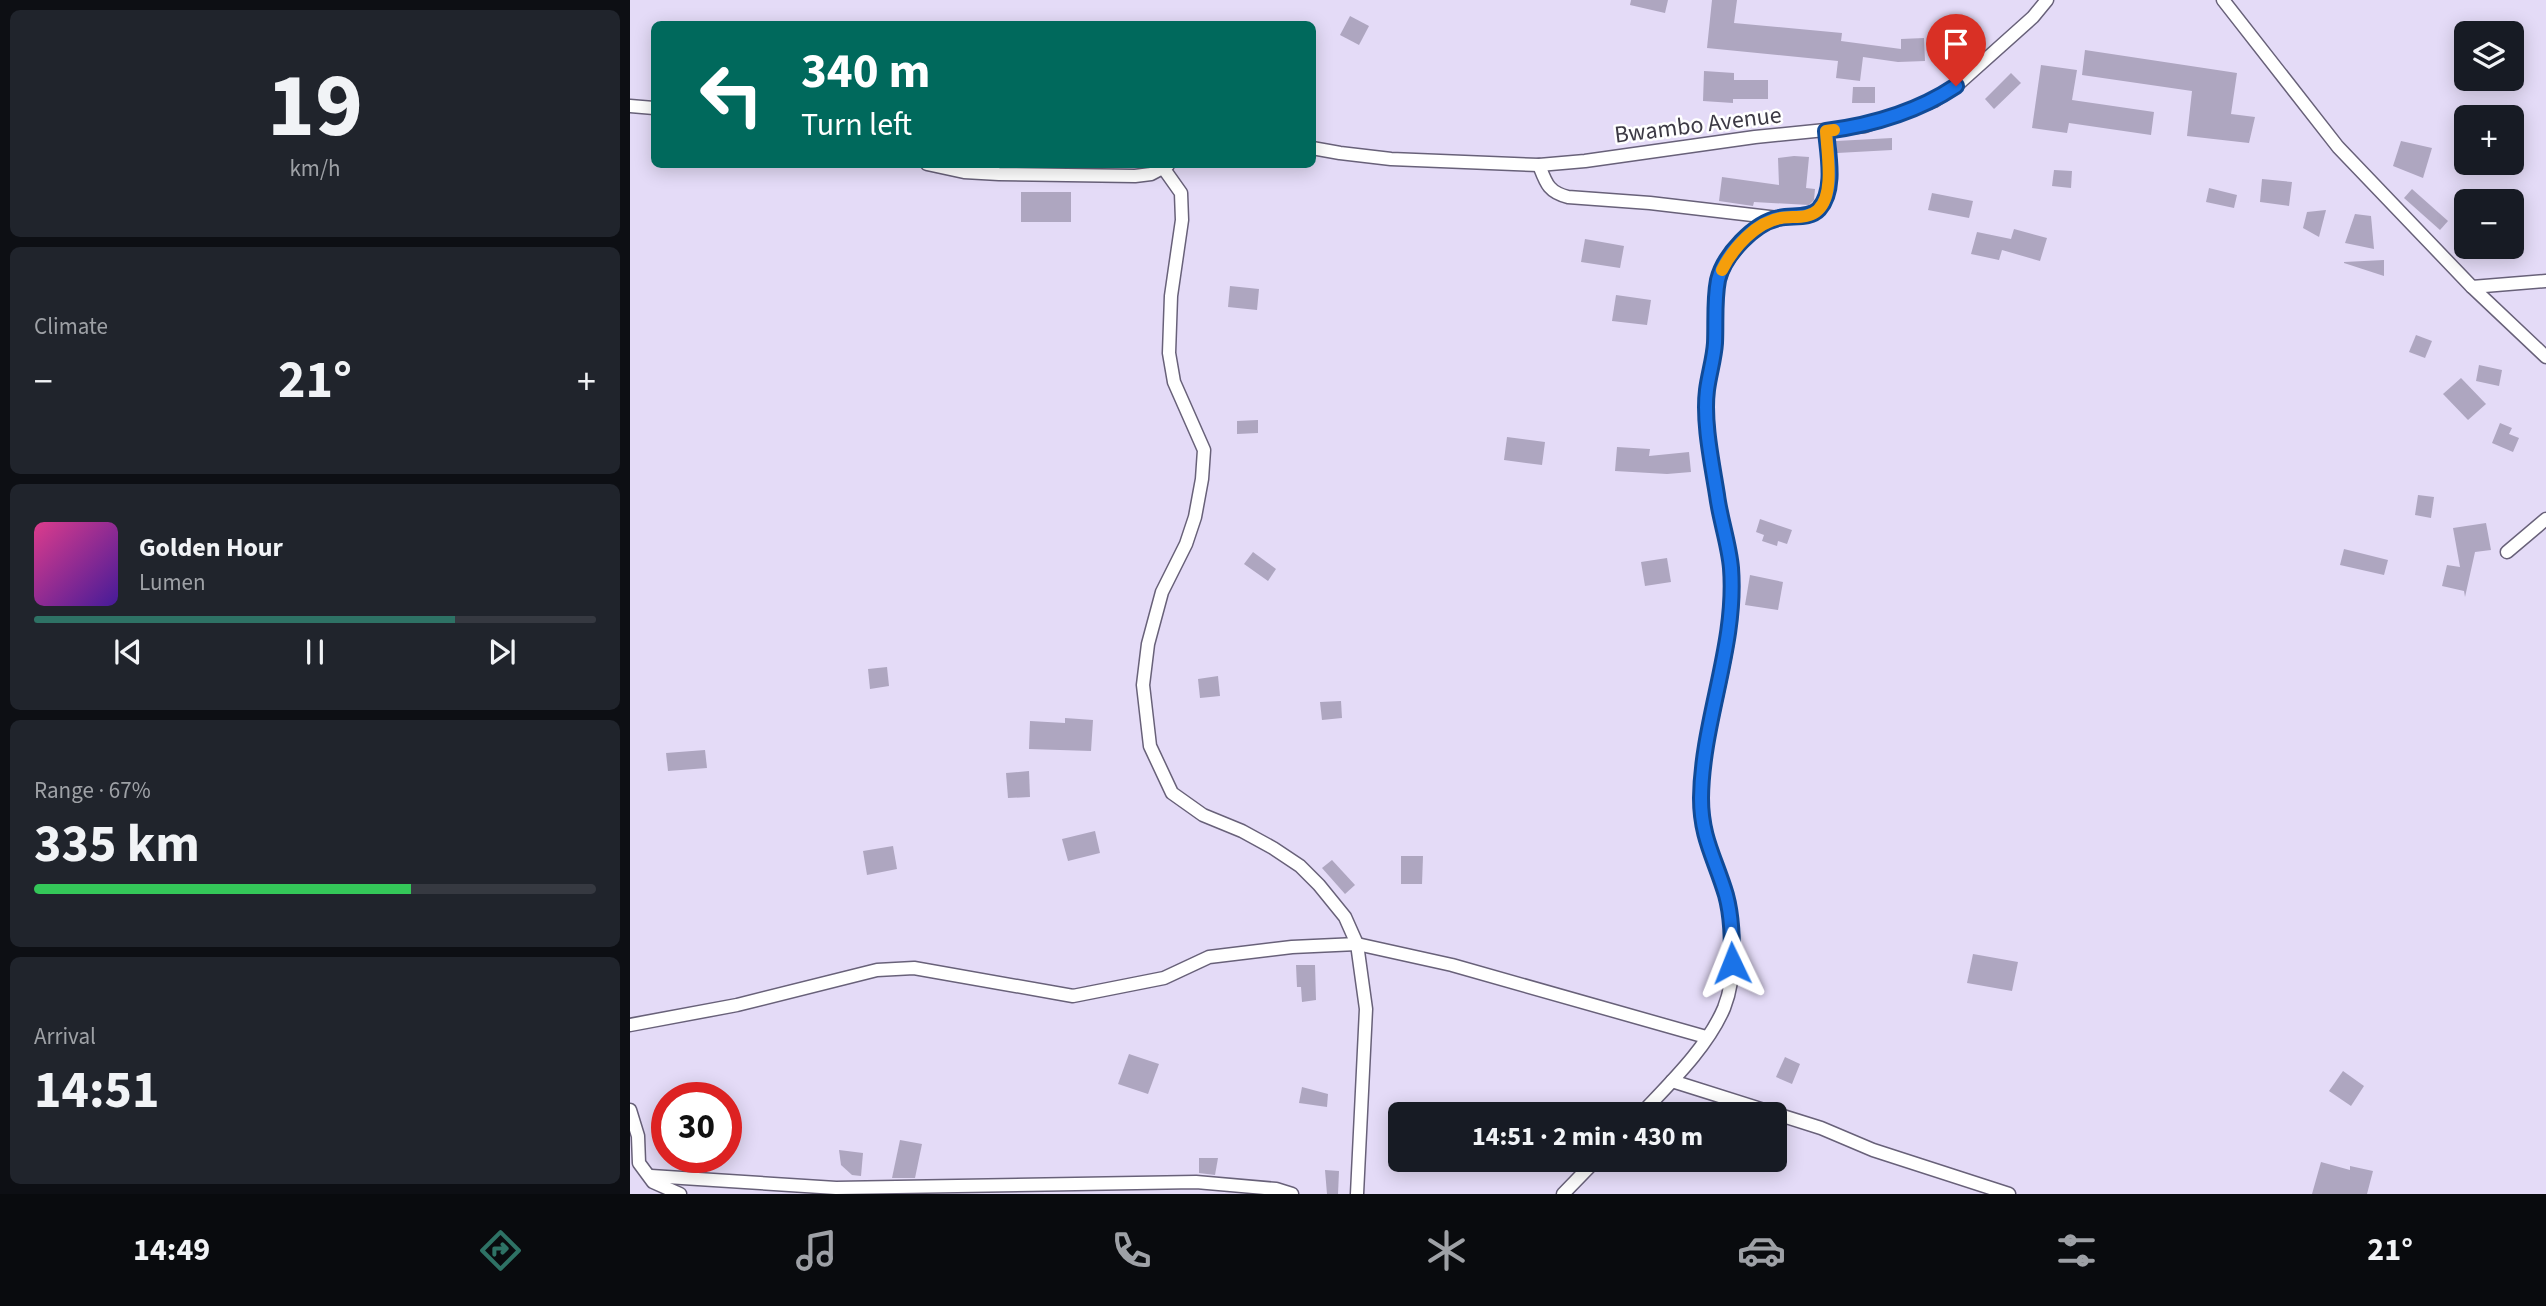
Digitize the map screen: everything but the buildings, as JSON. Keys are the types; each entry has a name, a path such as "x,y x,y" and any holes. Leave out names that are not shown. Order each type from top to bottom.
{"street":[{"name":"Bwambo Avenue","path":"1316,149 1391,159 1539,165 1755,137 1865,126 1934,101 1956,86 2033,17 2047,0"},
{"path":"2222,0 2338,146 2472,287 2546,357"},
{"path":"630,106 651,108"},
{"path":"1539,165 1548,186 1555,194 1568,197 1650,203 1778,218 1810,215 1819,210 1825,199 1829,166 1826,131"},
{"path":"946,168 999,174 1135,176 1163,168"},
{"path":"1167,168 1181,193 1182,220 1171,296 1169,353 1174,382 1204,450 1195,517 1186,544 1162,592 1148,644 1143,685 1150,746 1172,793 1203,815 1242,831 1300,866 1345,917 1357,944 1366,1009 1357,1194"},
{"path":"1652,1102 1706,1037 1724,1007 1730,986 1732,963 1729,908 1707,847 1701,810 1704,768 1728,634 1732,588 1731,564 1717,498 1710,445 1707,391 1714,353 1719,276 1728,258 1743,241 1767,222 1778,218"},
{"path":"2472,287 2546,281"},
{"path":"2507,552 2546,519"},
{"path":"630,1025 737,1005 877,970 914,968 1073,996 1164,978 1209,957 1292,947 1357,944 1452,965 1706,1037"},
{"path":"1672,1081 1821,1128 1873,1150 2009,1194"},
{"path":"630,1110 638,1136 639,1163 653,1182 680,1194"},
{"path":"1563,1194 1584,1172"},
{"path":"651,1176 836,1188 1196,1182 1276,1189 1292,1194"}],"slow traffic":[{"path":"1722,270 1728,258 1743,241 1767,222 1778,218 1810,215 1819,210 1828,184 1826,131 1834,130"}],"route":[{"path":"1732,963 1729,908 1707,847 1701,810 1708,739 1732,602 1731,564 1717,498 1707,403 1714,353 1719,276 1728,258 1743,241 1767,222 1778,218 1810,215 1819,210 1828,184 1826,131 1865,126 1934,101 1956,86"}]}
